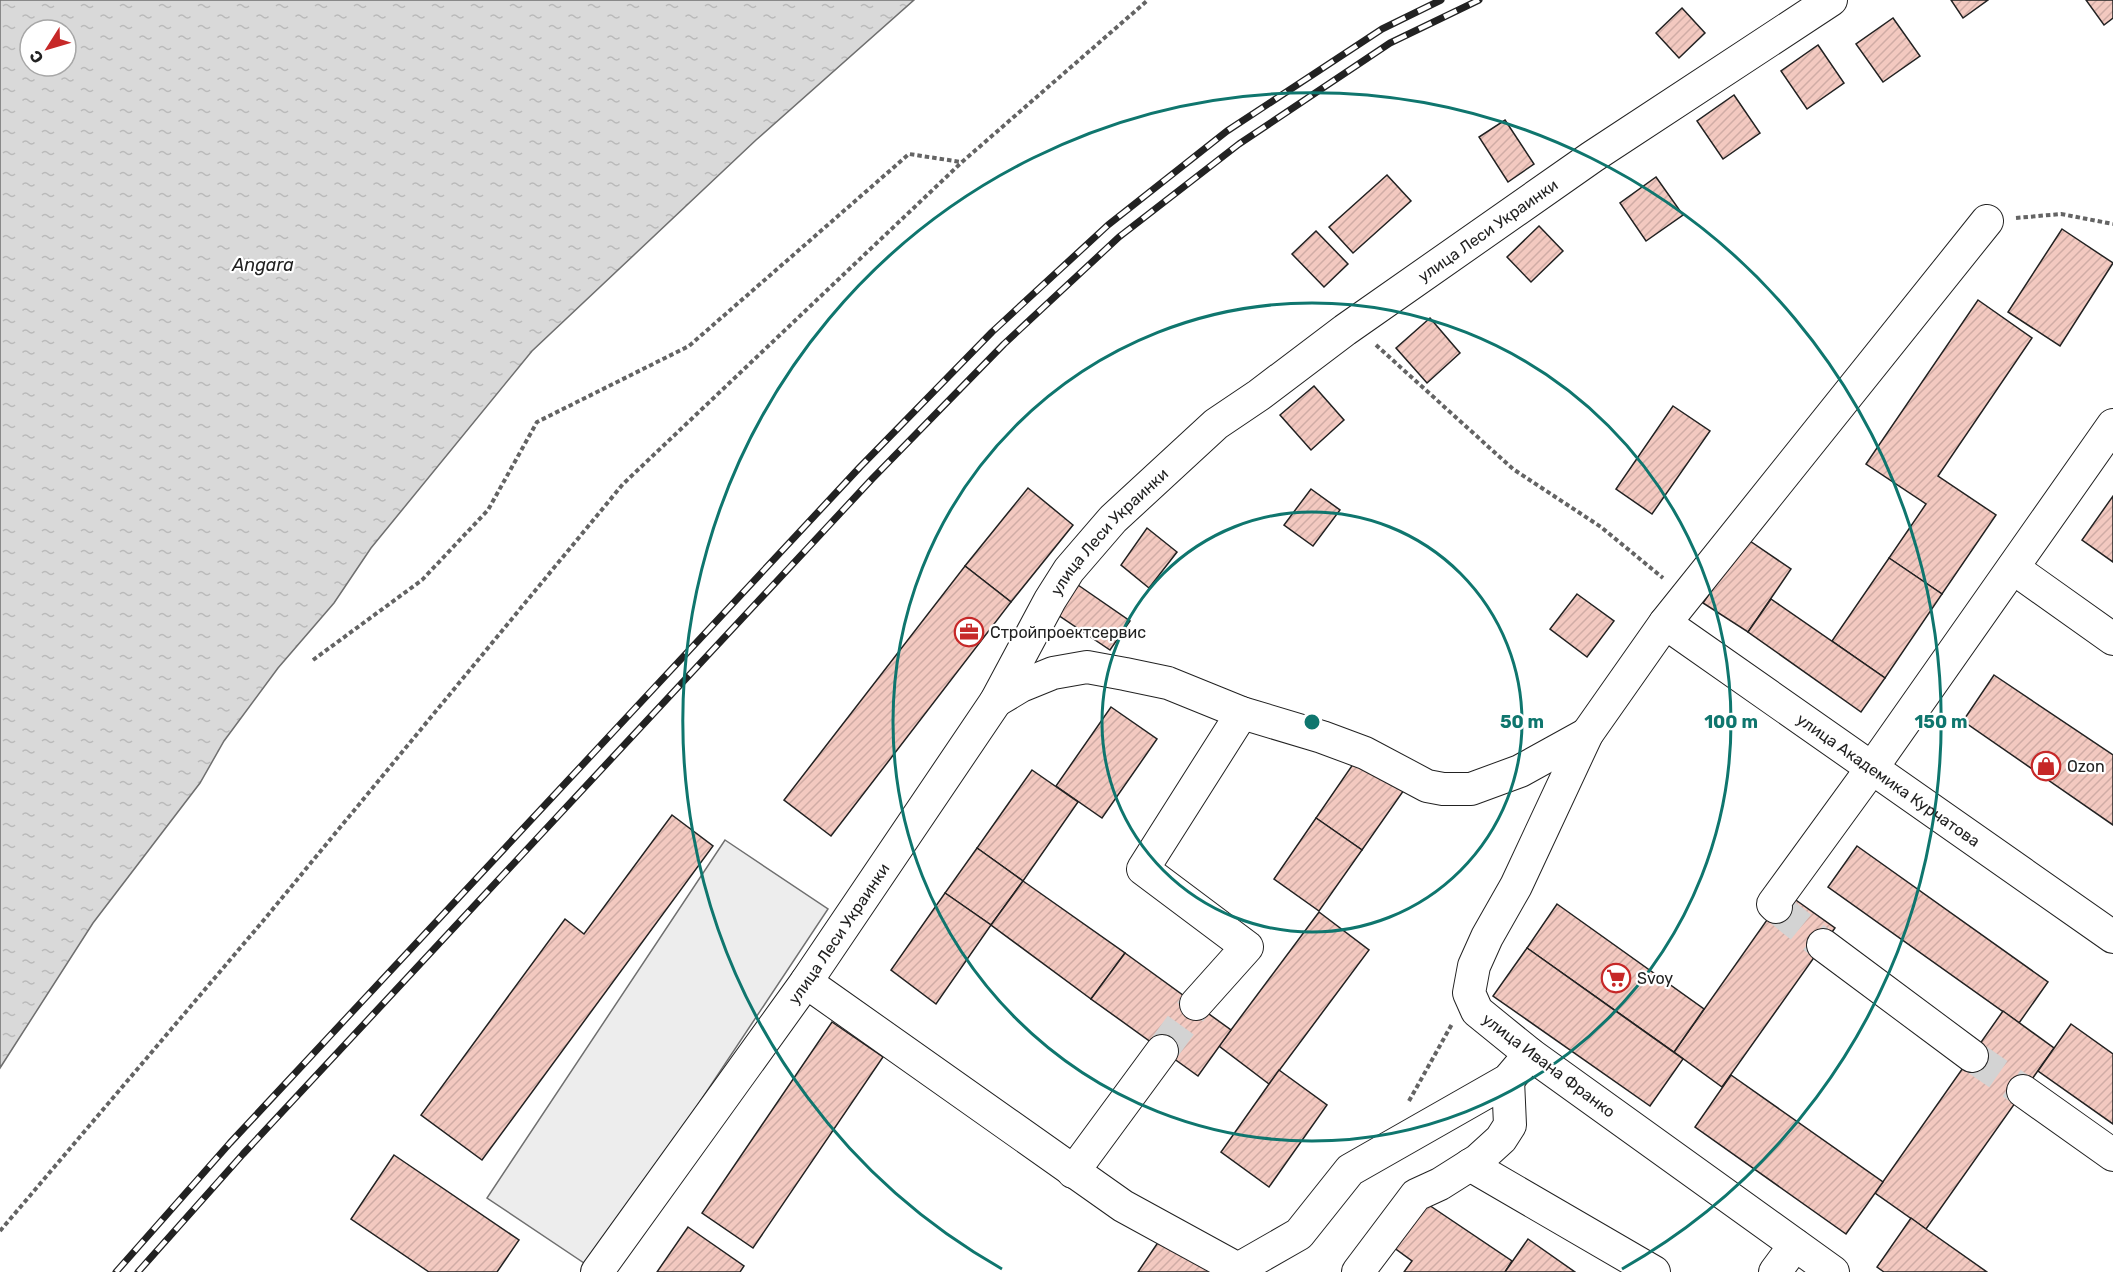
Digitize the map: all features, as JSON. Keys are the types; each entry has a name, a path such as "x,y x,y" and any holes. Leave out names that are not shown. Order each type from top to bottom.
{"street":[{"name":"улица Леси Украинки","path":"597,1272 806,982 996,701 1050,600 1069,570 1113,519 1216,424 1354,324 1592,157 1831,0"},
{"path":"1469,993 1478,957 1516,886 1587,734 1665,623 1987,221"},
{"path":"1776,906 1773,904 1872,768 2113,425"},
{"path":"2013,568 2113,639"},
{"name":"улица Академика Курчатова","path":"1665,623 2113,937"},
{"path":"996,701 1021,686 1053,673 1087,667 1168,683 1242,713 1322,737 1365,753 1427,786 1443,789 1471,789 1521,771 1587,734"},
{"path":"1196,1004 1247,947 1143,869 1242,713"},
{"path":"1823,945 1972,1056"},
{"path":"806,982 1123,1206 1238,1269 1299,1234 1350,1170 1508,1080 1530,1054"},
{"name":"улица Ивана Франко","path":"1469,993 1477,1011 1530,1054 1833,1272"},
{"path":"1073,1172 1161,1051"},
{"path":"1358,1272 1416,1195 1440,1184 1470,1165 1502,1139 1510,1125 1508,1080"},
{"path":"2023,1091 2113,1155"},
{"path":"1470,1165 1654,1272"},
{"path":"1775,1272 1795,1245"}],"path":[{"path":"0,1231 263,921 623,484 962,162 1148,0"},
{"path":"313,660 422,580 488,510 537,422 689,346 909,154 962,162"},
{"path":"1987,221 2061,214 2113,224"},
{"path":"1354,324 1513,469 1601,528 1686,597"},
{"path":"1402,1109 1410,1101 1469,993"}],"shaded area":[{"path":"725,840 828,909 590,1267 487,1198"}],"water":[{"name":"Angara","path":"0,0 914,0 756,140 532,351 371,548 334,603 278,668 224,741 200,783 93,923 0,1068"}],"building":[{"path":"1951,0 1988,0 1963,18"},
{"path":"2086,0 2113,0 2113,18 2104,25"},
{"path":"1682,8 1705,33 1679,58 1656,33"},
{"path":"1893,18 1920,56 1883,82 1856,44"},
{"path":"1818,45 1844,83 1807,109 1781,71"},
{"path":"1734,95 1760,133 1723,159 1697,121"},
{"path":"1505,120 1534,164 1508,182 1479,137"},
{"path":"1387,175 1411,201 1353,253 1329,227"},
{"path":"1656,177 1683,215 1646,241 1620,203"},
{"path":"1539,226 1563,251 1531,282 1507,257"},
{"path":"2062,229 2113,263 2060,346 2008,312"},
{"path":"1316,231 1348,264 1324,287 1292,254"},
{"path":"1978,300 2032,338 1938,476 1996,515 1942,594 1889,558 1926,504 1866,464"},
{"path":"1430,318 1460,353 1427,383 1396,348"},
{"path":"1314,386 1344,420 1311,450 1280,415"},
{"path":"1673,406 1710,431 1652,514 1616,489"},
{"path":"1028,488 1073,525 1011,602 965,566"},
{"path":"1311,489 1340,510 1313,546 1284,525"},
{"path":"2113,496 2113,562 2082,540"},
{"path":"1147,528 1177,552 1149,588 1121,565"},
{"path":"1747,539 1791,569 1748,632 1703,603"},
{"path":"1889,558 1942,594 1885,678 1832,641"},
{"path":"965,566 1011,602 831,836 784,800"},
{"path":"1078,585 1130,621 1110,650 1058,615"},
{"path":"1577,594 1614,621 1587,657 1550,629"},
{"path":"1771,599 1885,678 1861,712 1748,632"},
{"path":"1994,675 2113,755 2113,825 1963,721"},
{"path":"1111,707 1157,739 1102,818 1056,786"},
{"path":"1358,757 1404,790 1362,850 1316,818"},
{"path":"1032,770 1078,802 1023,881 977,848"},
{"path":"672,815 713,846 482,1160 421,1115 565,919 584,934"},
{"path":"1316,818 1362,850 1319,911 1274,879"},
{"path":"1857,846 2048,982 2019,1023 1828,887"},
{"path":"977,848 1023,881 991,925 945,893"},
{"path":"1023,881 1125,953 1091,999 991,925"},
{"path":"945,893 991,925 936,1004 891,970"},
{"path":"1786,893 1835,928 1722,1087 1674,1052"},
{"name":"Svoy","path":"1557,904 1704,1009 1674,1052 1527,948"},
{"path":"1319,912 1369,950 1269,1084 1219,1046"},
{"path":"1527,948 1683,1059 1650,1106 1493,996"},
{"path":"1125,953 1231,1030 1198,1076 1091,999"},
{"path":"2003,1011 2054,1048 1926,1229 1875,1193"},
{"path":"832,1022 883,1057 753,1248 702,1213"},
{"path":"2071,1024 2113,1054 2113,1124 2038,1071"},
{"path":"1279,1070 1327,1105 1269,1187 1221,1152"},
{"path":"1731,1075 1883,1182 1846,1234 1695,1127"},
{"path":"394,1155 519,1240 497,1272 429,1272 351,1219"},
{"path":"1423,1201 1512,1261 1505,1272 1404,1272 1412,1261 1393,1247"},
{"path":"1911,1218 1987,1272 1884,1272 1877,1267"},
{"path":"688,1227 744,1266 740,1272 657,1272"},
{"path":"1163,1235 1214,1272 1138,1272"},
{"path":"1528,1239 1575,1272 1505,1272"}],"tunnel":[{"path":"1776,907 1823,945"},
{"path":"1162,1051 1196,1004"},
{"path":"1972,1056 2023,1091"}],"railway":[{"path":"116,1272 230,1143 860,467 992,332 1108,225 1227,131 1382,29 1441,0"},
{"path":"138,1272 243,1154 872,479 1004,344 1119,237 1239,144 1390,43 1479,0"}],"place":[{"name":"Стройпроектсервис","path":"969,632"},
{"name":"Ozon","path":"2046,766"},
{"name":"Svoy","path":"1616,978"}]}
